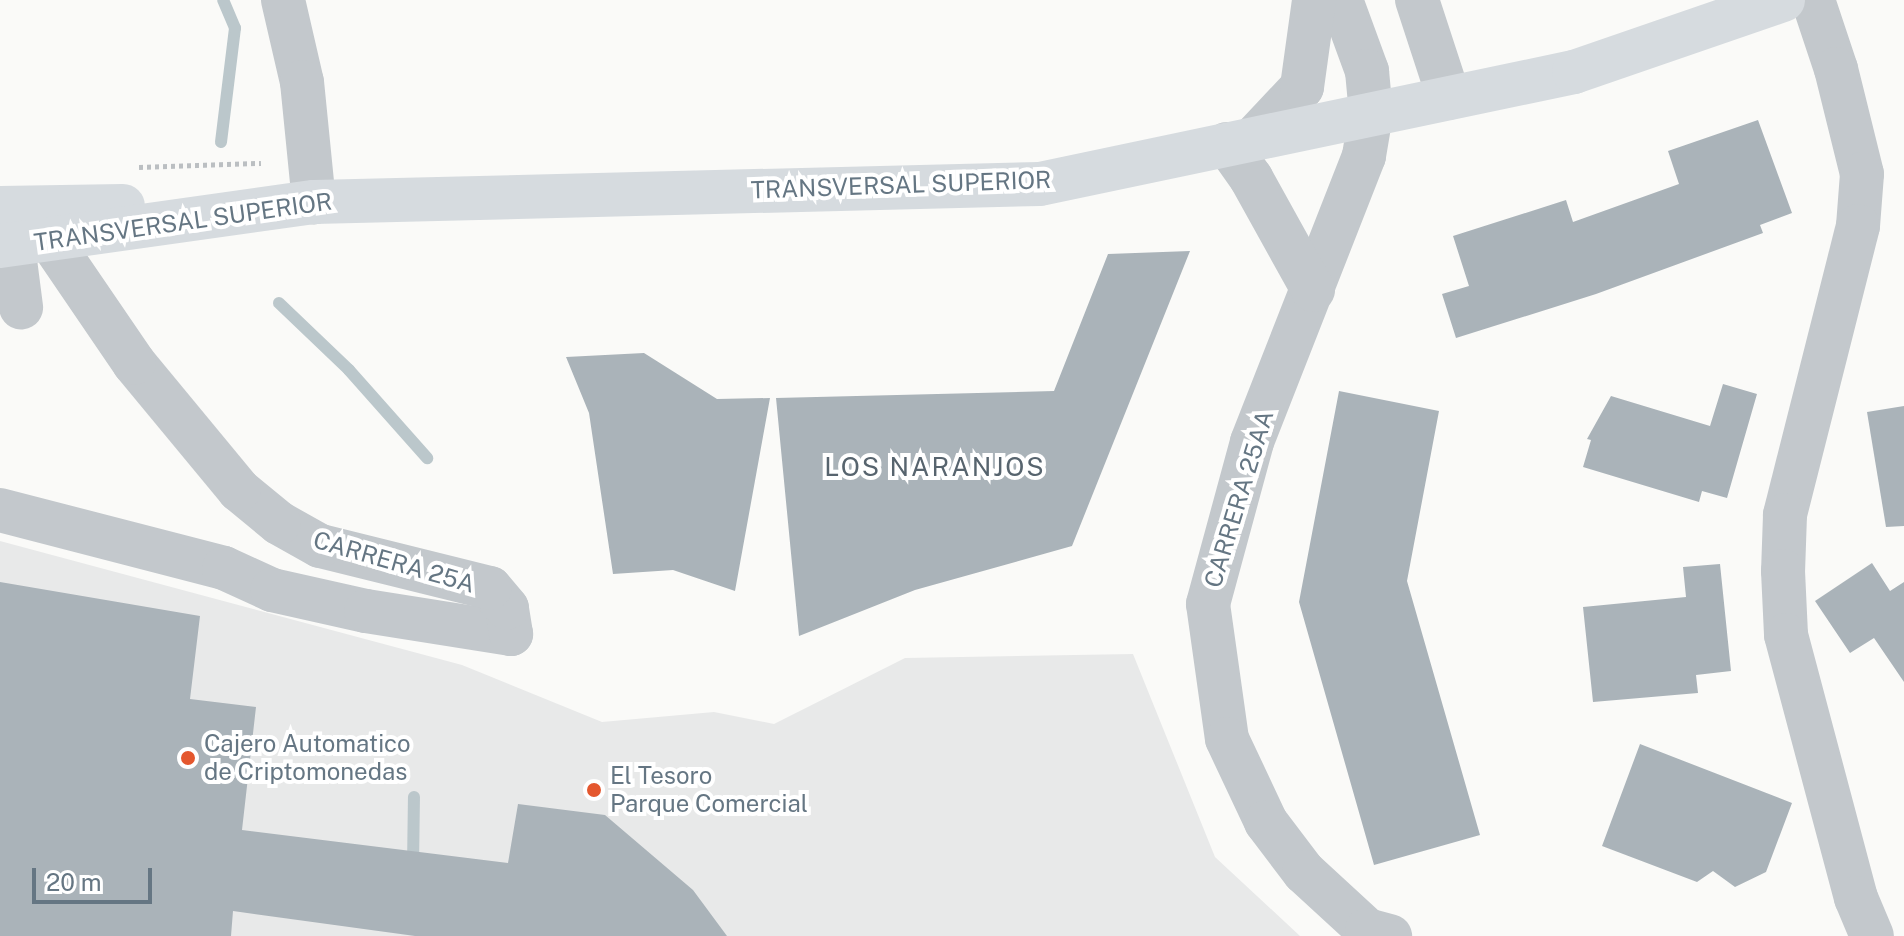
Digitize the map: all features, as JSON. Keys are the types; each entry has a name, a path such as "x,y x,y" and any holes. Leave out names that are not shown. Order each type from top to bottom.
{"main road":[{"name":"TRANSVERSAL SUPERIOR","path":"16,235 308,202 1040,184 1574,72 1783,0"},
{"path":"16,235 308,202"}],"street":[{"path":"283,0 302,82 308,202"},
{"path":"1313,290 1251,178 1240,141 1302,87 1314,0"},
{"name":"CARRERA 25AA","path":"1341,0 1367,71 1371,114 1364,156 1252,442 1208,604 1227,739 1266,822 1314,882 1367,930 1390,936"},
{"path":"1417,0 1449,98"},
{"path":"1813,0 1836,69 1862,174 1858,226 1785,515 1783,571 1786,635 1856,898 1872,936"},
{"path":"16,235 21,307"},
{"name":"CARRERA 25A","path":"0,510 224,568 272,590 366,611 511,634 507,608 490,588 320,546 279,523 239,490 134,363 16,235"}],"shaded area":[{"name":"El Tesoro Parque Comercial","path":"0,541 462,665 602,722 714,712 774,724 905,658 1133,654 1215,857 1300,936 0,936"}],"building":[{"path":"1758,120 1792,213 1760,225 1763,233 1596,294 1456,338 1442,294 1469,286 1453,236 1566,200 1573,222 1679,184 1668,151"},
{"path":"1190,251 1072,546 915,590 799,636 776,398 1054,391 1108,254"},
{"path":"644,353 717,399 770,398 735,591 673,570 613,574 589,413 566,357"},
{"path":"1723,384 1757,394 1727,498 1702,491 1699,502 1583,467 1591,440 1587,439 1611,396 1710,426"},
{"path":"1339,391 1439,411 1407,581 1480,835 1374,865 1299,602"},
{"path":"1904,406 1904,526 1886,527 1867,412"},
{"path":"1872,563 1890,591 1904,582 1904,682 1874,638 1850,653 1815,601"},
{"path":"1720,564 1731,671 1696,675 1698,693 1593,702 1583,607 1686,597 1683,567"},
{"path":"0,582 200,616 190,699 256,707 242,830 508,863 518,804 605,815 693,890 727,936 415,936 233,911 231,936 0,936"},
{"path":"1640,744 1792,803 1766,872 1735,887 1713,871 1697,882 1602,846"}],"waterway":[{"path":"221,142 235,28 223,0"},
{"path":"279,303 349,370 427,458"},
{"path":"413,866 414,797"}],"place":[{"name":"Cajero Automatico de Criptomonedas","path":"188,758"},
{"name":"El Tesoro Parque Comercial","path":"594,790"}],"district":[{"name":"LOS NARANJOS","path":"935,467"}]}
